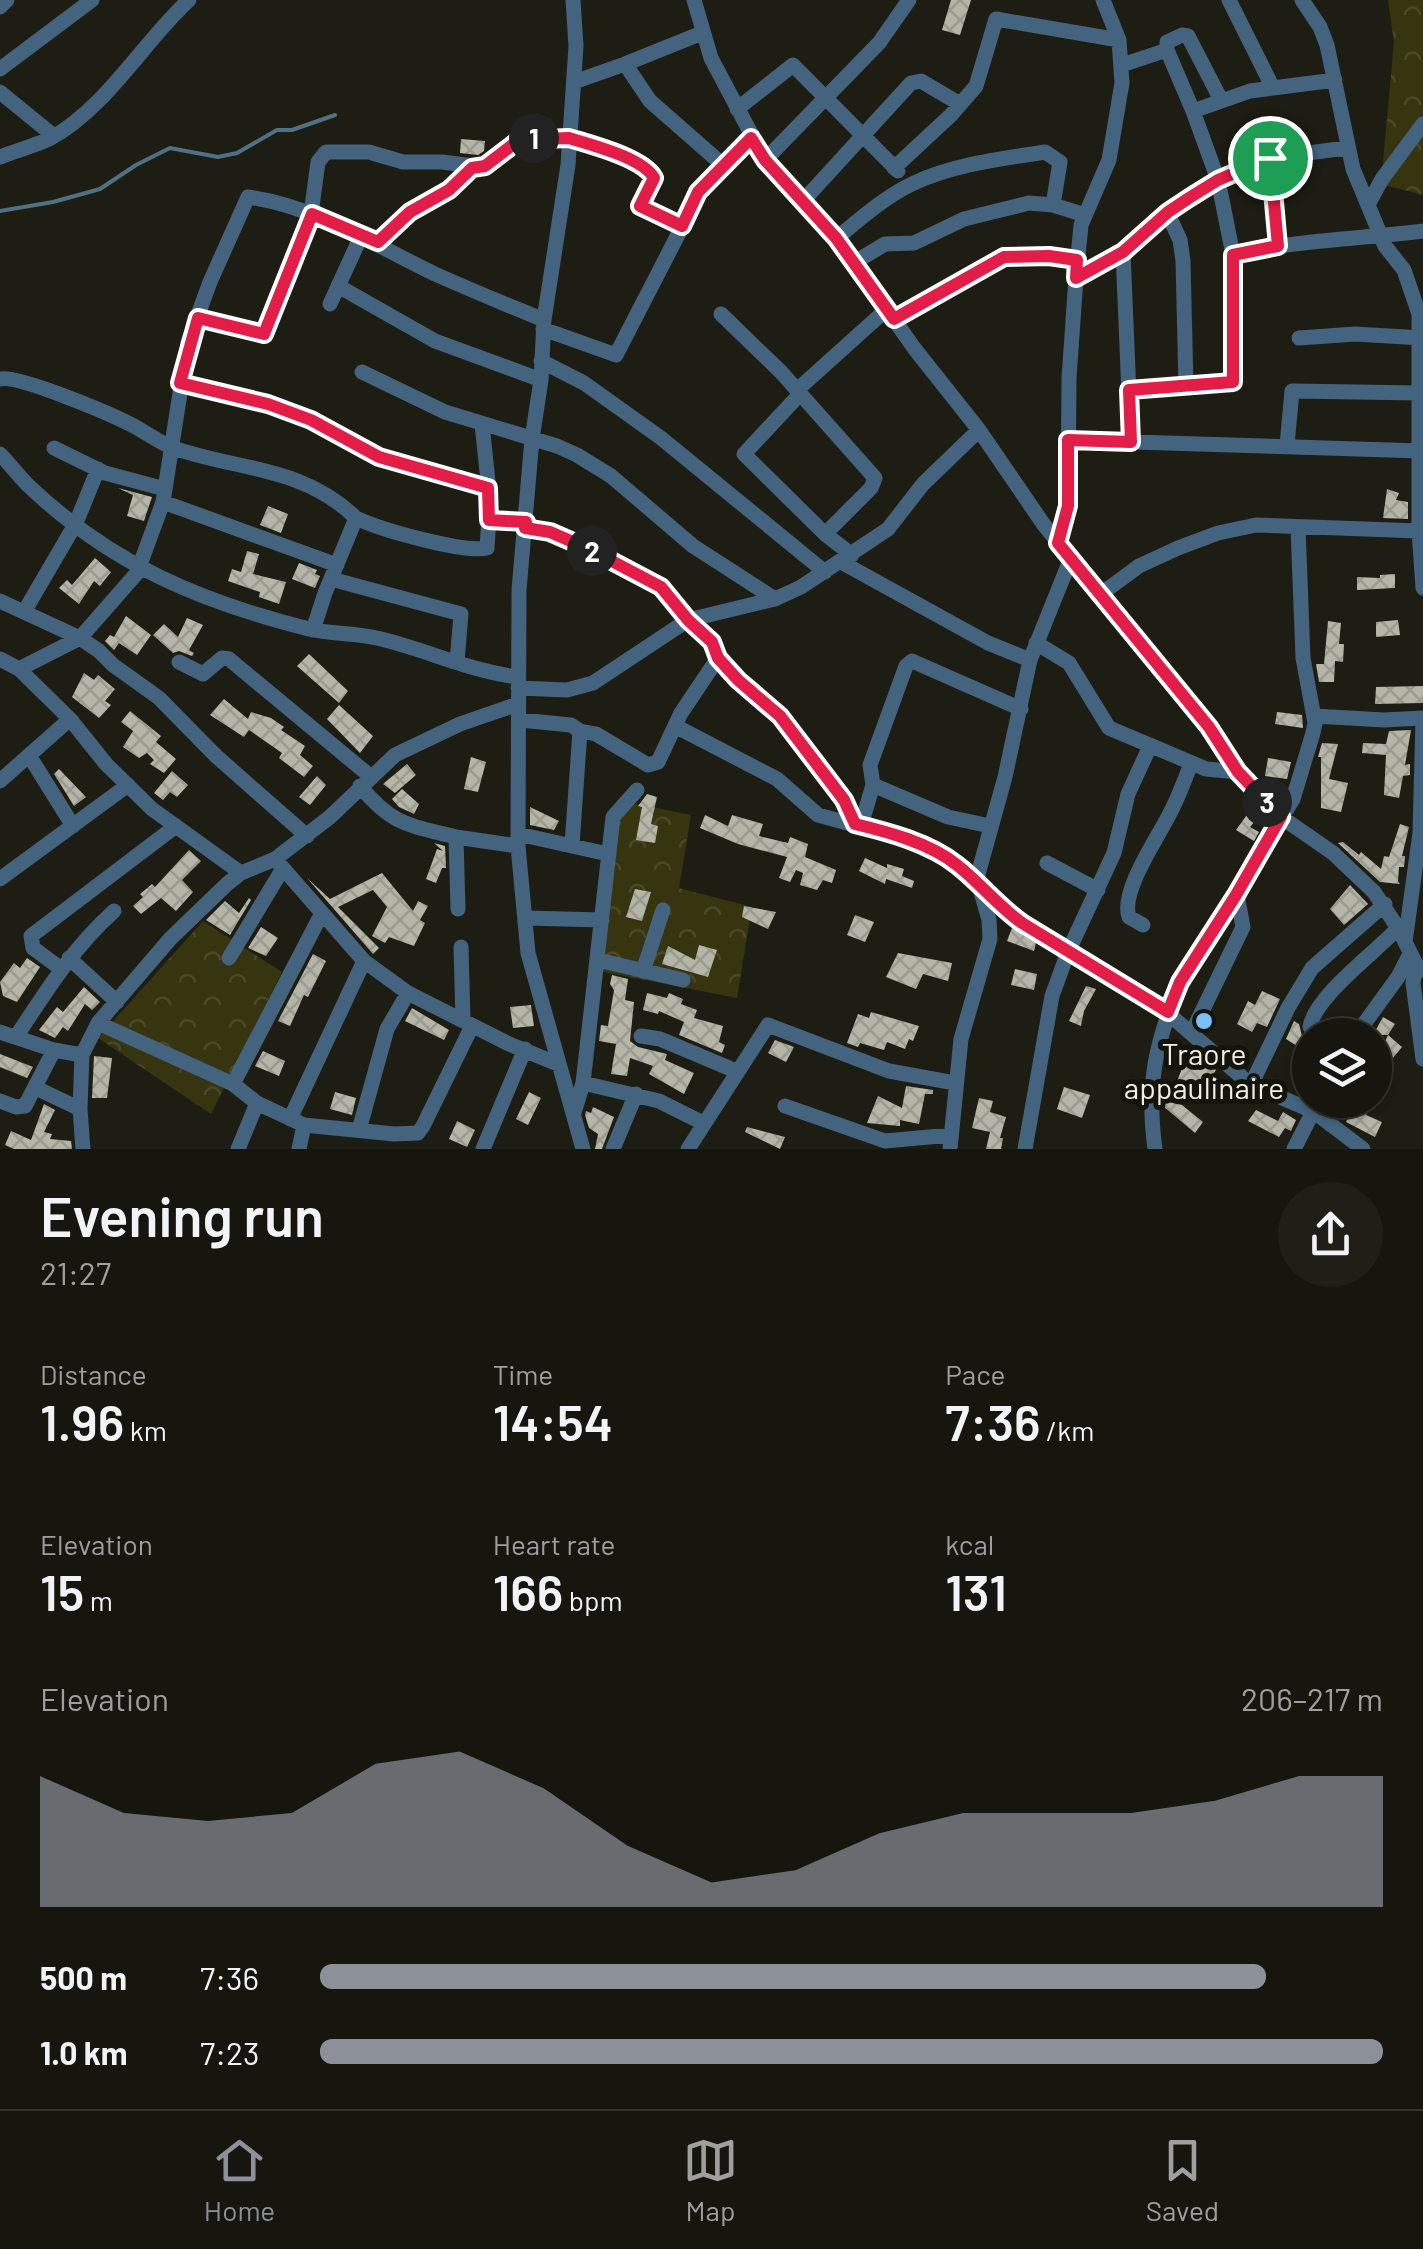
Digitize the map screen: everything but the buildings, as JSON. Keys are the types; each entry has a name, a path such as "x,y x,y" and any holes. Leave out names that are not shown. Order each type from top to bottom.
{"street":[{"path":"0,7 7,0"},
{"path":"0,69 92,0"},
{"path":"0,157 54,136 116,82 188,0"},
{"path":"574,0 568,165 543,324 541,380 519,590 518,840 528,953 578,1133"},
{"path":"694,0 710,58 765,160 855,262 1058,543 1209,727 1238,772 1281,817 1333,853 1385,904 1412,943"},
{"path":"765,160 879,43 909,0"},
{"path":"1229,0 1273,88"},
{"path":"1302,0 1320,27 1335,80 1346,148 1381,236 1404,270 1419,314 1419,531 1423,588"},
{"path":"1058,543 1068,506 1077,260 1085,214 1109,160 1122,82 1119,40 1108,1"},
{"path":"894,168 976,86 996,19 1119,40"},
{"path":"574,82 702,33"},
{"path":"1129,390 1229,384 1234,378 1233,255 1218,180 1167,42 1188,36 1221,100"},
{"path":"1122,65 1167,50"},
{"path":"625,64 650,101 722,165"},
{"path":"737,109 793,65 912,184"},
{"path":"803,201 915,80 960,104"},
{"path":"1193,110 1273,88 1335,80"},
{"path":"0,92 54,136"},
{"path":"1368,203 1423,124"},
{"path":"198,318 264,334 312,214 318,162 326,152 369,152 407,162 442,162 472,168 485,166 519,140 569,138 652,171 654,178 640,206 682,226"},
{"path":"18,669 80,638 138,572 164,495 180,383 198,318 248,196 312,214 362,234 434,273 616,356 698,192 751,138"},
{"path":"1076,278 1123,252 1168,212 1218,180 1270,158 1346,148"},
{"path":"836,238 912,184 952,169 1046,152 1060,162 1053,205"},
{"path":"1270,158 1278,246"},
{"path":"378,242 410,212 449,190 472,168"},
{"path":"855,262 877,247 914,243 964,219 1028,203 1085,214"},
{"path":"1168,212 1180,240 1183,261 1186,386"},
{"path":"1233,255 1278,246 1423,230"},
{"path":"330,304 362,234"},
{"path":"1123,252 1131,442"},
{"path":"1030,660 988,644 847,558 744,454 798,392 891,314 1004,257 1077,260"},
{"path":"1404,270 1422,272"},
{"path":"338,286 424,336 541,380"},
{"path":"721,314 875,478 871,488 825,534"},
{"path":"1298,338 1355,334 1422,338"},
{"path":"541,361 584,383 662,438 825,572"},
{"path":"362,372 445,412 577,455 610,476 693,546 775,599"},
{"path":"0,379 11,377 31,384 127,423 170,446 302,482 331,495 356,518 386,529 484,550 489,520 482,424"},
{"path":"180,383 268,404 311,420 379,457 488,488"},
{"path":"1287,445 1292,391 1421,401"},
{"path":"229,958 279,864 395,755 518,697 593,683 688,620 775,599 825,572 888,529 923,484 979,430"},
{"path":"1068,440 1421,451"},
{"path":"54,448 334,572 460,614 457,662"},
{"path":"0,478 4,459"},
{"path":"4,459 28,486 128,562 192,594 313,630 376,638 457,662 648,765 658,762 675,726 718,658"},
{"path":"24,612 76,523 98,469"},
{"path":"313,630 356,518"},
{"path":"489,520 550,532 661,587 712,642 718,658 780,716 844,800 858,825"},
{"path":"1101,594 1139,566 1218,533 1256,526 1419,531"},
{"path":"1156,1149 1150,1080 1168,1012 1180,982 1236,895 1301,781 1313,733 1314,716 1303,658 1298,527"},
{"path":"786,1106 885,1141 950,1142 961,1039 990,940 978,878 1030,660 1071,558"},
{"path":"0,601 80,638 159,698 216,756 307,836"},
{"path":"1036,644 1070,663 1109,728 1191,764 1218,773 1238,772"},
{"path":"178,662 203,674 222,658 230,658 365,781 380,810 395,821 456,838 572,845 608,854"},
{"path":"0,659 18,669 70,719 128,785 241,874"},
{"path":"858,825 873,785 870,765 906,666 912,660 1021,710"},
{"path":"1314,716 1423,719 1412,943 1423,1059"},
{"path":"0,781 70,719"},
{"path":"675,726 777,779 818,815 858,825 934,852 956,864 1002,908 1168,1012 1251,1085 1292,1098"},
{"path":"572,845 580,731"},
{"path":"1025,1149 1052,996 1114,853 1128,794 1150,746"},
{"path":"30,757 73,826"},
{"path":"1143,925 1129,917 1127,902 1191,764"},
{"path":"0,880 128,785"},
{"path":"873,785 948,818 990,826"},
{"path":"564,1148 578,1133 613,817 630,794 638,790"},
{"path":"117,1002 64,963 33,948 31,936 176,826"},
{"path":"456,838 458,910"},
{"path":"1047,863 1098,890"},
{"path":"83,1149 82,1055 98,1023 170,938 241,874 279,864"},
{"path":"279,864 364,961 408,994 558,1064"},
{"path":"1192,1032 1243,927 1236,895"},
{"path":"1251,1085 1271,1040 1312,968 1385,904"},
{"path":"643,971 663,910"},
{"path":"82,1055 8,1034 64,963 114,911"},
{"path":"233,1084 322,913"},
{"path":"525,918 602,920"},
{"path":"1314,1018 1334,989 1412,943"},
{"path":"1368,1018 1398,977 1412,943"},
{"path":"98,1023 233,1084 257,1103 297,1122 417,1141 467,1023 461,947"},
{"path":"598,960 683,980"},
{"path":"300,1149 297,1122 364,961"},
{"path":"359,1130 387,1029 408,994"},
{"path":"688,1149 764,1029 772,1024 889,1071 955,1083"},
{"path":"641,1036 660,1038 736,1071"},
{"path":"0,1101 16,1108 25,1106 54,1050"},
{"path":"483,1149 525,1050"},
{"path":"582,1083 636,1094 703,1123"},
{"path":"36,1088 80,1109"},
{"path":"613,1149 636,1094"},
{"path":"238,1149 257,1103"},
{"path":"1294,1149 1310,1118"},
{"path":"1330,1118 1363,1149"}],"green space":[{"path":"1388,0 1423,0 1423,195 1381,184 1394,42"},
{"path":"617,800 691,815 679,888 752,907 737,998 599,971"},
{"path":"203,921 282,972 211,1114 98,1038"}],"waterway":[{"path":"0,211 100,189 170,148 218,157 237,153 277,130 292,130 335,115"}],"place":[{"name":"Traore appaulinaire","path":"1204,1021"}],"route":[{"path":"569,138 652,171 654,178 640,206 682,226 698,192 712,174 751,138 765,160 855,262 894,319 1004,257 1077,260 1076,278 1123,252 1168,212 1218,180 1270,158 1278,246 1233,255 1233,382 1129,390 1131,442 1068,440 1068,506 1058,543 1209,727 1238,772 1281,817 1218,926 1180,982 1168,1012 1022,923 956,864 924,847 855,824 844,800 780,716 738,680 718,658 712,642 661,587 645,576 550,532 525,528 526,522 489,520 488,488 379,457 311,420 268,404 180,383 188,342 198,318 264,334 312,214 378,242 410,212 449,190 472,168 485,166 519,140 569,138"}]}
